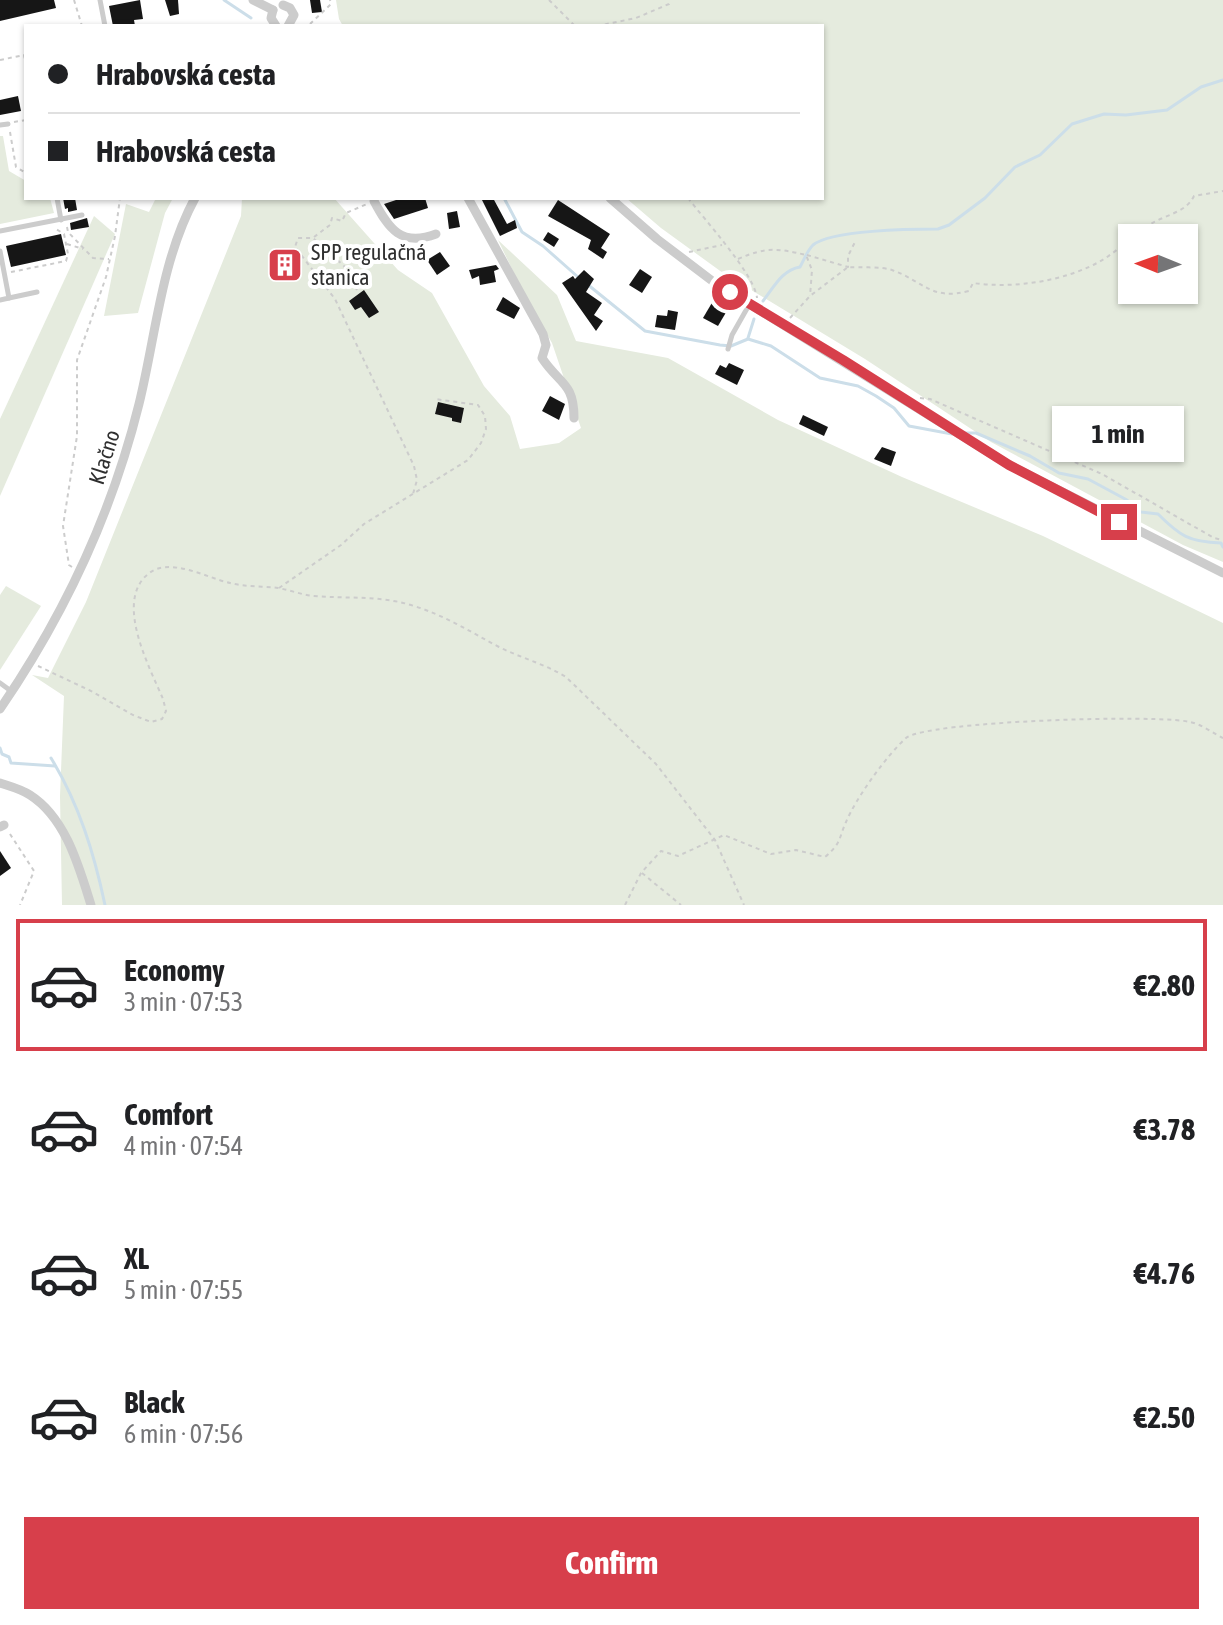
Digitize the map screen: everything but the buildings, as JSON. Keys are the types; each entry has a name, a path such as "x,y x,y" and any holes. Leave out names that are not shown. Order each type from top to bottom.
{"street":[{"path":"253,0 273,10"},
{"path":"275,24 271,18 273,10 283,3 292,11 293,24"},
{"name":"Klačno","path":"0,709 72,586 106,510 135,418 174,247 194,200"},
{"path":"376,200 387,226 403,236 417,239 436,234"},
{"path":"469,200 543,334 546,345 542,358 571,392 574,418"},
{"path":"612,200 678,256 966,439 1039,482 1223,573"},
{"path":"0,783 30,794 46,810 72,847 91,905"}],"lane":[{"path":"100,0 105,24"},
{"path":"0,125 8,124"},
{"path":"58,200 63,219"},
{"path":"0,231 82,215"},
{"path":"0,251 9,298"},
{"path":"0,300 37,292"},
{"path":"728,346 753,302"},
{"path":"0,683 12,692"}],"path":[{"path":"74,0 81,24"},
{"path":"310,24 331,4 330,0"},
{"path":"549,0 573,24"},
{"path":"612,24 636,18 669,4 670,0"},
{"path":"0,60 24,55"},
{"path":"24,120 8,124 16,167 24,172"},
{"path":"737,260 761,249 780,249 848,267 891,269 919,285 951,296 969,291 973,283 994,286 1036,284 1104,260 1151,223 1191,203 1194,196 1223,191"},
{"path":"69,565 63,526 78,422 77,360 110,259 120,200"},
{"path":"374,200 346,213 342,221 332,218 330,225 313,238 298,238 295,247 335,299 351,331 414,466 417,480 413,494"},
{"path":"690,200 756,289 753,302"},
{"path":"63,219 68,232 93,258 110,259"},
{"path":"4,274 66,261 67,244 62,231 52,227"},
{"path":"313,238 344,266 357,290"},
{"path":"848,267 848,256 855,242"},
{"path":"67,244 84,249"},
{"path":"688,252 724,245"},
{"path":"806,255 812,270 810,296"},
{"path":"789,319 810,296 848,267"},
{"path":"919,398 930,399 1102,474 1214,538 1223,540"},
{"path":"278,588 341,545 364,524 468,460 481,443 486,429 485,416 478,405 435,399"},
{"path":"29,662 151,722 162,719 166,711 134,623 135,595 149,572 161,567 180,568 232,584 278,588 313,596 372,596 409,604 443,616 500,647 566,677 656,764 715,840 744,905"},
{"path":"625,905 641,873 661,851 678,856 724,835 771,854 796,850 825,857 838,846 846,821 886,759 909,735 979,724 1128,718 1191,722 1223,738"},
{"path":"2,826 34,871 20,905"},
{"path":"641,873 681,905"},
{"path":"23,898 25,905"}],"shaded area":[{"path":"336,0 1223,0 1223,562 1183,545 991,442 865,359 723,273 628,200 824,200 824,24 342,24"},
{"path":"0,136 3,136 9,171 24,180 24,200 51,200 54,213 0,224"},
{"path":"155,200 172,200 165,213 138,313 104,316 126,204 149,212"},
{"path":"242,200 336,200 398,270 432,293 484,386 510,416 520,449 559,443 581,428 552,343 498,240 557,295 576,341 668,358 778,420 902,477 1043,536 1223,623 1223,905 62,905 60,796 64,696 32,675 48,678 86,602 241,216"},
{"path":"94,216 115,234 0,496 0,419"},
{"path":"6,586 41,606 0,670 0,595"}],"waterway":[{"path":"224,0 251,18"},
{"path":"763,301 779,280 800,267 811,247 822,240 854,233 938,229 949,225 985,198 1015,167 1040,155 1072,124 1104,114 1167,110 1201,87 1223,80"},
{"path":"505,200 522,232 578,277"},
{"path":"587,284 645,331 720,345 731,346 748,339 771,346 820,378 858,386 876,396 894,408 909,426 952,434"},
{"path":"748,338 754,319"},
{"path":"964,433 976,433 1030,456 1059,473 1088,479 1127,500 1133,508 1158,514 1186,536 1221,543 1223,547"},
{"path":"0,748 11,763 55,766"},
{"path":"51,758 70,793 84,829 105,905"}],"place":[{"name":"SPP regulačná stanica","path":"285,265"}],"route":[{"path":"730,292 1009,465 1119,522"}]}
